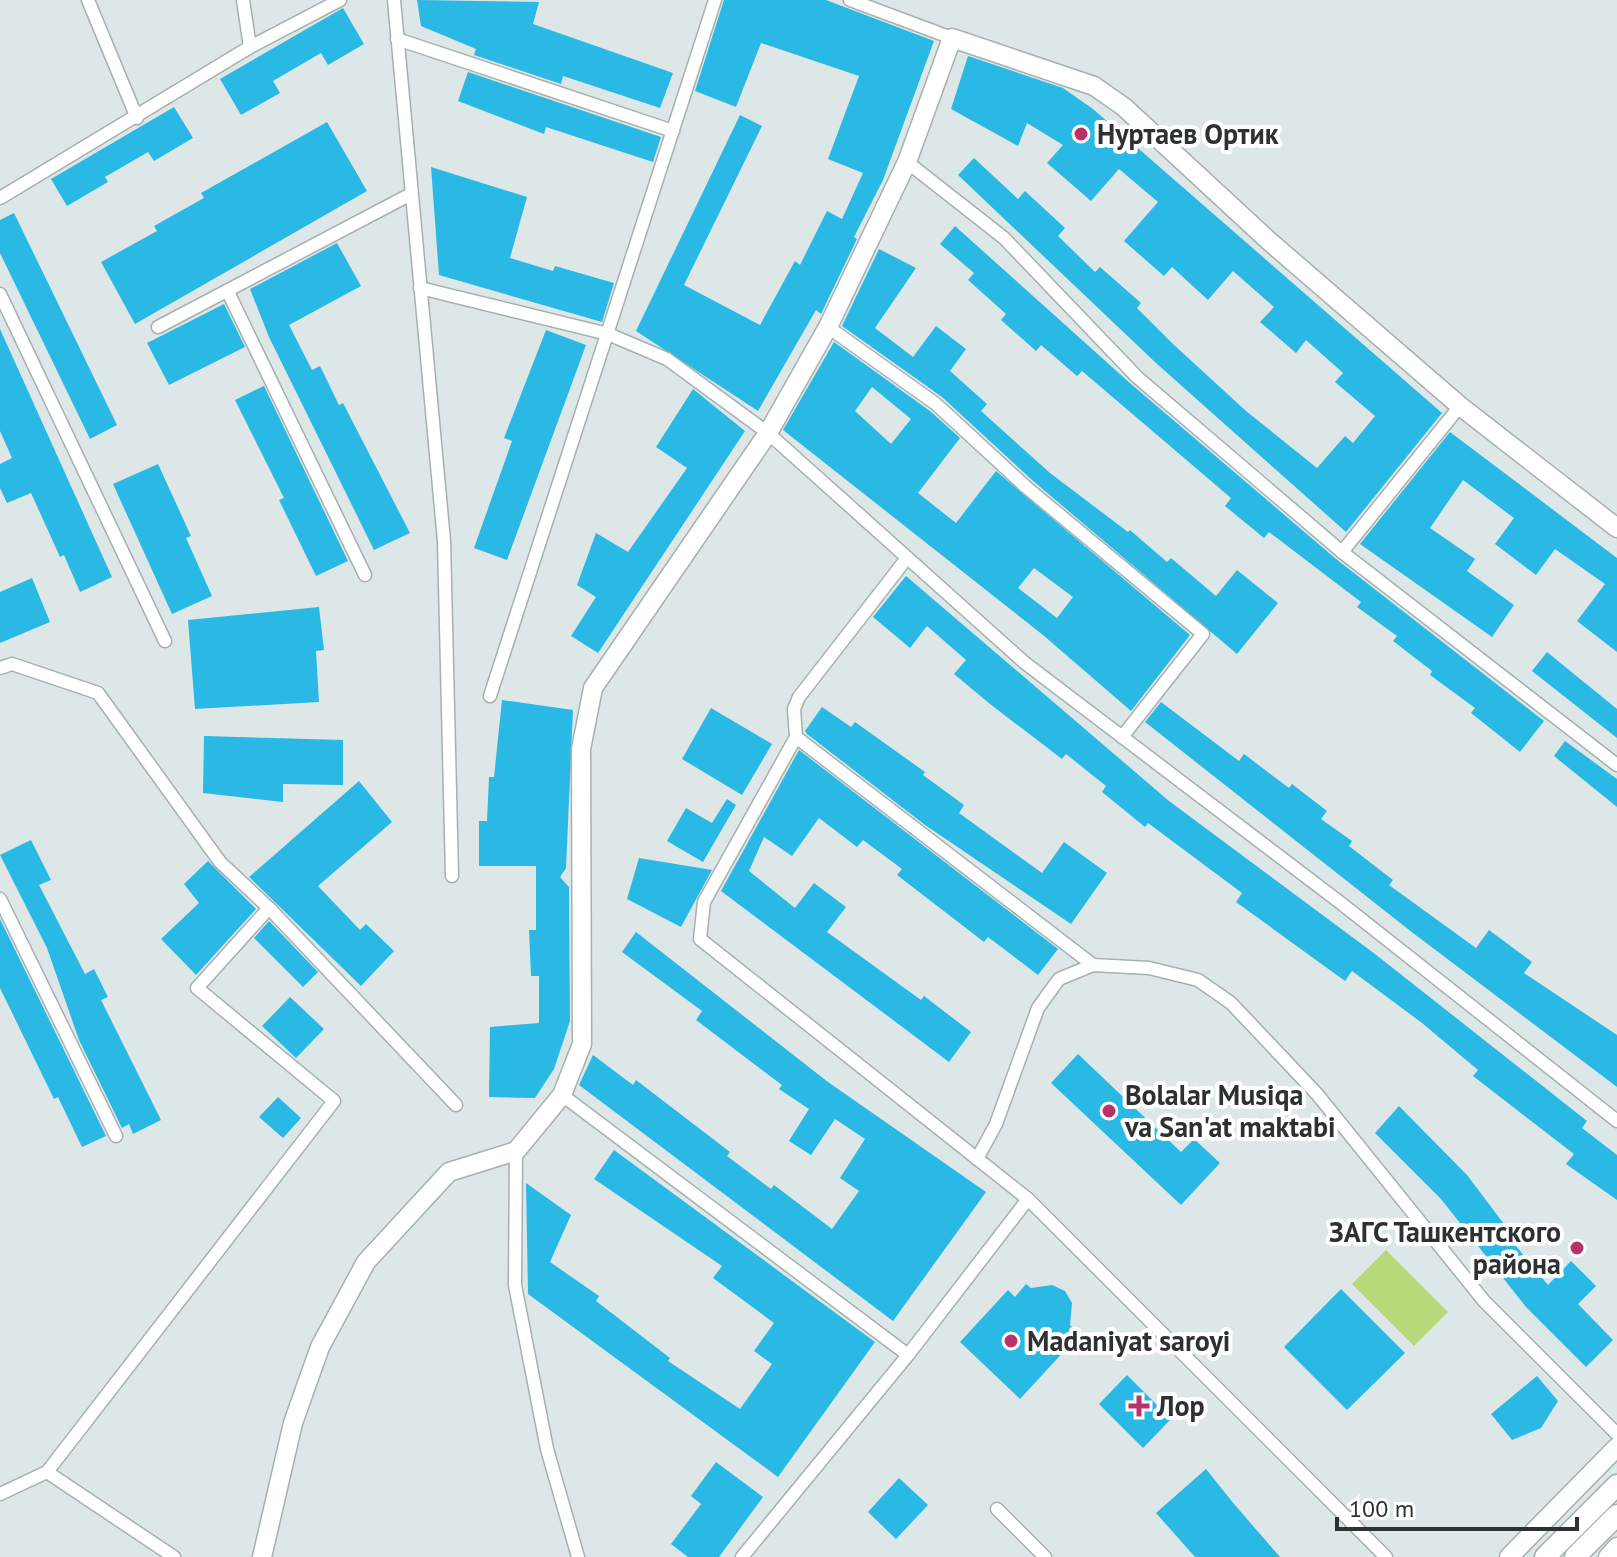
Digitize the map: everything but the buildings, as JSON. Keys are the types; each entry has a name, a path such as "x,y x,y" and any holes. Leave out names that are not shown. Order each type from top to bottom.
{"main road":[{"path":"1545,1557 1617,1485"},
{"path":"1575,1557 1617,1515"}],"street":[{"path":"88,0 137,118"},
{"path":"243,0 250,47"},
{"path":"0,198 250,47 340,0"},
{"path":"394,0 444,541 452,876"},
{"path":"490,696 715,0"},
{"path":"850,0 870,4 952,38 1094,86 1124,107 1269,241 1460,406 1617,528"},
{"path":"262,1557 293,1423 320,1347 366,1262 449,1172 516,1151 562,1095 582,1044 581,749 593,688 768,433 828,327 907,162 952,38"},
{"path":"397,39 673,131"},
{"path":"907,162 1004,238 1137,377 1342,552 1617,765"},
{"path":"158,327 411,194"},
{"path":"420,288 608,334 667,359 768,433 1025,663 1342,904 1617,1121"},
{"path":"228,292 365,575"},
{"path":"0,294 165,641"},
{"path":"828,327 936,404 1026,487 1203,634 1122,737"},
{"path":"1342,552 1460,406"},
{"path":"907,558 799,697 794,709 796,737 704,902 700,939 1028,1199 1386,1557"},
{"path":"0,668 12,664 98,693 220,862 269,908 456,1105"},
{"path":"796,737 1093,965"},
{"path":"0,899 116,1136"},
{"path":"0,1494 47,1472 334,1101 197,988 269,908"},
{"path":"977,1159 996,1124 1038,1008 1059,979 1093,965 1149,968 1198,980 1231,1003 1317,1094 1484,1301 1617,1434"},
{"path":"562,1095 908,1355"},
{"path":"516,1151 515,1285 547,1449 578,1557"},
{"path":"742,1557 908,1355 1028,1199"},
{"path":"1509,1557 1617,1447"},
{"path":"47,1472 174,1557"},
{"path":"997,1509 1045,1557"},
{"path":"1608,1557 1617,1547"}],"green space":[{"path":"1386,1250 1448,1312 1414,1346 1352,1284"}],"place":[{"name":"Нуртаев Ортик","path":"1081,134"},
{"name":"Bolalar Musiqa va San'at maktabi","path":"1109,1111"},
{"name":"ЗАГС Ташкентского района","path":"1577,1248"},
{"name":"Madaniyat saroyi","path":"1011,1341"},
{"name":"Лор","path":"1139,1406"}]}
